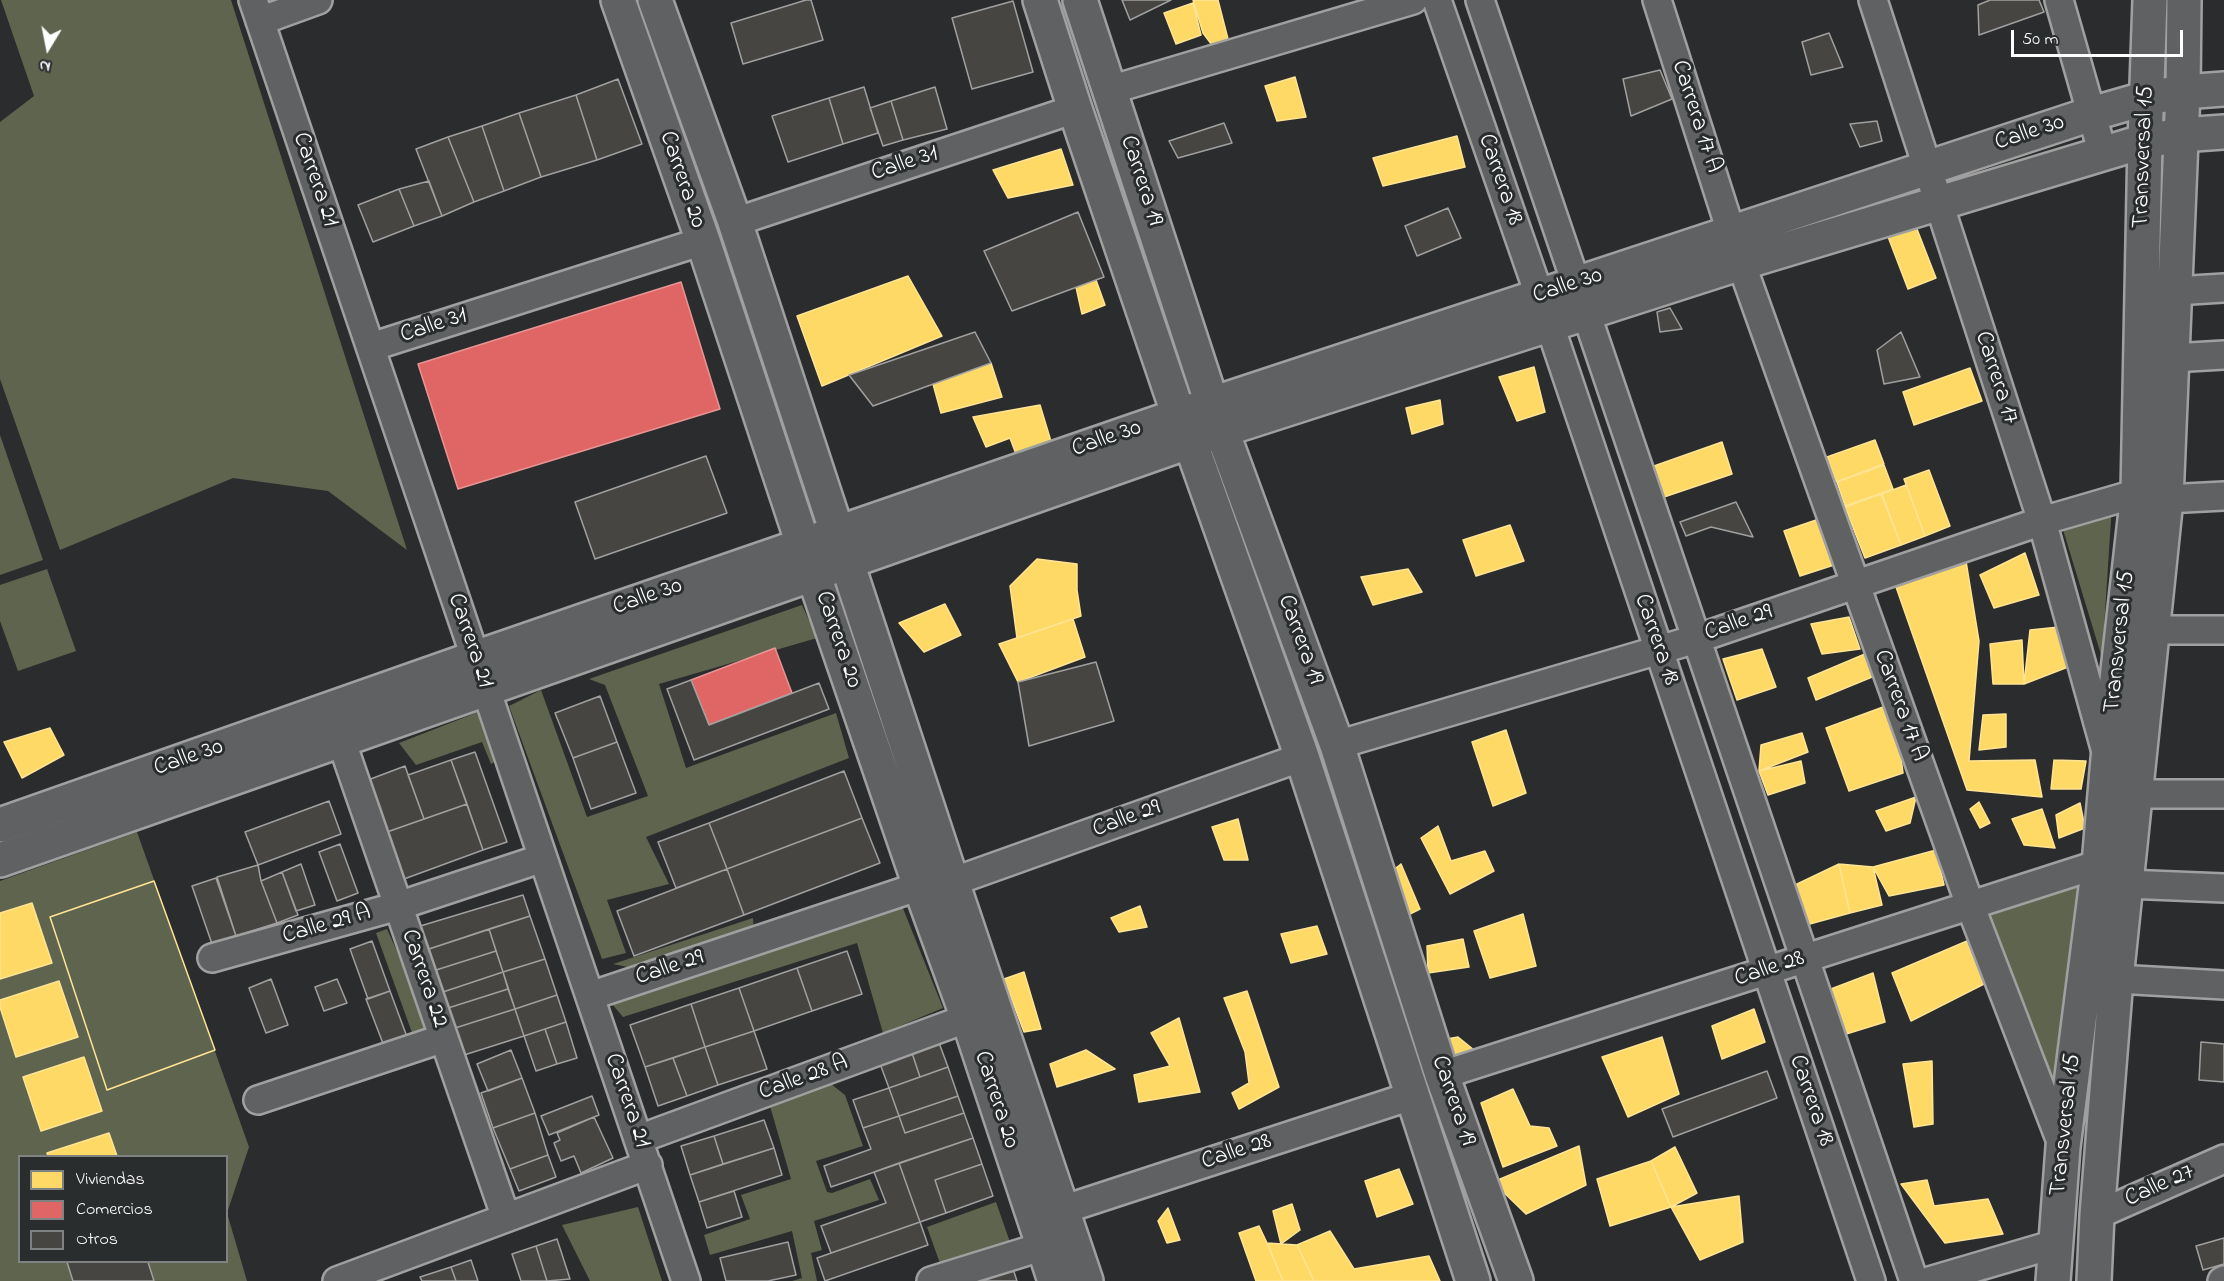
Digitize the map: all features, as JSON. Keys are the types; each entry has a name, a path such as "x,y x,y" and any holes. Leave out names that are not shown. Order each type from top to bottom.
{"main road":[{"name":"Carrera 20","path":"618,0 703,241 808,559 920,886 968,1018 1055,1281"},
{"name":"Carrera 20","path":"655,0 735,222 1086,1281"},
{"name":"Carrera 19","path":"1040,0 1075,109 1185,428 1302,757 1473,1281"},
{"name":"Carrera 19","path":"1080,0 1217,417 1337,745 1442,1075 1516,1281"},
{"name":"Transversal 15","path":"2094,1281 2097,1215 2116,979 2152,630 2152,496 2145,141 2150,0"},
{"name":"Transversal 15","path":"2053,1281 2063,1147 2098,864 2108,759 2152,496 2172,358 2183,92 2184,0"},
{"name":"Calle 30","path":"0,860 486,689 843,546 1217,417 1736,248 1929,168 2146,98 2224,89"},
{"name":"Calle 30","path":"1736,248 1939,205 2145,141 2181,135 2224,132"},
{"name":"Calle 30","path":"0,825 475,658 808,559"}],"street":[{"path":"256,10 318,0"},
{"path":"1110,90 1413,0"},
{"name":"Carrera 18","path":"1437,0 1545,311 1871,1281"},
{"name":"Carrera 18","path":"1480,0 1914,1281"},
{"name":"Carrera 17 A","path":"1657,0 1736,248 1970,905 2063,1147"},
{"name":"Carrera 17","path":"1873,0 2042,520 2108,759"},
{"path":"2059,0 2103,154"},
{"name":"Carrera 21","path":"256,10 686,1281"},
{"name":"Calle 31","path":"735,222 1075,109"},
{"name":"Calle 31","path":"371,347 703,241"},
{"path":"2175,291 2224,288"},
{"path":"2172,358 2224,355"},
{"name":"Calle 29","path":"1337,745 1696,639 2042,520 2152,496 2224,496"},
{"path":"2152,630 2224,630"},
{"name":"Carrera 22","path":"341,740 506,1218"},
{"name":"Calle 29","path":"952,882 1302,757"},
{"path":"2135,794 2224,794"},
{"name":"Calle 29 A","path":"212,958 398,906 543,858"},
{"name":"Calle 28","path":"1442,1075 2098,864"},
{"path":"2126,884 2224,888"},
{"name":"Calle 29","path":"590,996 920,886"},
{"path":"2116,979 2224,985"},
{"name":"Calle 28 A","path":"639,1139 968,1018"},
{"path":"258,1100 444,1038"},
{"name":"Calle 28","path":"1062,1210 1411,1096"},
{"name":"Calle 27","path":"2097,1215 2224,1159"},
{"path":"337,1281 648,1165"},
{"path":"1929,1281 2055,1244"},
{"path":"932,1281 1044,1246"}],"green space":[{"path":"1,0 231,0 407,550 328,491 233,478 60,550 0,379 0,122 34,96"},
{"path":"0,435 43,560 0,575"},
{"path":"2112,505 2102,658 2061,523"},
{"path":"47,569 76,651 18,671 0,621 0,585"},
{"path":"802,605 817,638 659,684 686,768 836,713 849,758 646,837 669,884 607,900 626,953 602,959 509,706 541,690 587,817 648,796 605,685 589,679"},
{"path":"486,709 503,757 491,764 482,742 416,765 399,743"},
{"path":"137,832 249,1147 228,1210 228,1155 18,1155 18,1263 228,1263 228,1216 247,1281 0,1281 0,881"},
{"path":"2081,875 2051,1100 1984,906"},
{"path":"902,906 943,1008 883,1033 857,943 623,1017 607,998"},
{"path":"753,918 754,934 642,970 613,964"},
{"path":"387,929 435,1036 415,1041 376,933"},
{"path":"826,1080 845,1095 863,1146 816,1161 827,1192 832,1193 870,1179 879,1200 814,1221 822,1250 811,1253 817,1281 792,1281 802,1278 792,1231 710,1255 704,1235 750,1219 741,1195 791,1179 768,1099"},
{"path":"996,1202 1011,1245 942,1269 927,1227"},
{"path":"638,1207 662,1281 590,1281 562,1225"}],"building: Viviendas":[{"path":"1193,0 1218,0 1228,39 1212,45 1203,33"},
{"path":"1193,3 1201,35 1176,44 1164,13"},
{"path":"1295,77 1306,117 1277,121 1265,86"},
{"path":"1457,136 1465,167 1383,186 1373,158"},
{"path":"1061,149 1073,185 1008,198 993,170"},
{"path":"1915,224 1936,278 1908,289 1887,234"},
{"path":"908,276 942,336 822,386 797,316"},
{"path":"1096,280 1105,305 1082,314 1076,287"},
{"path":"991,363 1002,397 941,413 933,384"},
{"path":"1534,367 1545,412 1517,421 1499,377"},
{"path":"1970,368 1982,401 1914,425 1903,392"},
{"path":"1440,400 1443,424 1412,434 1406,408"},
{"path":"1040,405 1053,448 1019,462 1010,438 986,447 973,417"},
{"path":"1875,440 1884,464 1836,482 1827,457"},
{"path":"1722,442 1732,474 1664,497 1654,466"},
{"path":"1884,465 1893,489 1845,506 1837,482"},
{"path":"1929,470 1950,526 1925,536 1904,479"},
{"path":"1906,485 1925,536 1901,545 1882,494"},
{"path":"1881,494 1901,545 1865,558 1845,507"},
{"path":"1819,519 1834,565 1800,576 1784,531"},
{"path":"1510,525 1524,561 1476,576 1463,540"},
{"path":"2025,553 2039,595 1994,608 1980,575"},
{"path":"1037,559 1077,564 1077,590 1081,616 1017,638 1010,586"},
{"path":"1966,561 1979,641 1969,761 2035,760 2042,797 1967,790 1895,584"},
{"path":"1408,569 1422,592 1373,605 1361,577"},
{"path":"945,604 961,635 924,652 899,623"},
{"path":"1849,617 1860,649 1822,654 1811,624"},
{"path":"1073,619 1085,657 1018,682 999,644"},
{"path":"2059,627 2068,667 2024,684 2030,630"},
{"path":"2022,640 2024,684 1993,684 1990,644"},
{"path":"1762,649 1776,687 1737,700 1723,659"},
{"path":"1872,651 1877,675 1816,700 1808,678"},
{"path":"1883,707 1898,734 1903,773 1849,791 1826,728"},
{"path":"2006,714 2006,747 1979,750 1983,715"},
{"path":"50,728 64,755 22,778 4,742"},
{"path":"1506,730 1526,793 1493,806 1472,742"},
{"path":"1802,733 1808,752 1759,771 1761,745"},
{"path":"2054,760 2086,761 2081,789 2051,789"},
{"path":"1801,761 1805,783 1768,795 1759,771"},
{"path":"1916,797 1910,823 1886,831 1876,811"},
{"path":"1979,802 1990,823 1980,828 1970,809"},
{"path":"2080,803 2085,828 2059,838 2056,815"},
{"path":"2042,809 2055,848 2024,845 2012,819"},
{"path":"1238,819 1248,860 1224,860 1212,827"},
{"path":"1438,826 1451,861 1485,851 1494,871 1450,894 1421,838"},
{"path":"1936,850 1944,885 1889,896 1873,867"},
{"path":"1401,864 1420,909 1402,918 1387,875"},
{"path":"1839,864 1873,867 1882,905 1850,913"},
{"path":"1839,864 1850,913 1806,925 1795,885"},
{"path":"154,881 215,1050 107,1090 50,917"},
{"path":"154,881 215,1050 107,1090 50,917"},
{"path":"32,903 52,963 0,979 0,913"},
{"path":"1140,906 1147,927 1119,932 1111,918"},
{"path":"1523,914 1536,966 1490,978 1474,931"},
{"path":"1317,926 1327,954 1291,963 1281,934"},
{"path":"1463,939 1469,967 1428,973 1427,946"},
{"path":"1967,941 1984,984 1911,1021 1892,973"},
{"path":"1024,972 1041,1029 1024,1032 1004,979"},
{"path":"1873,973 1885,1022 1843,1035 1823,992"},
{"path":"59,981 78,1037 16,1057 0,1007 0,1000"},
{"path":"1247,991 1279,1087 1239,1109 1232,1093 1249,1083 1245,1052 1224,998"},
{"path":"1754,1009 1765,1042 1722,1059 1712,1026"},
{"path":"1179,1018 1200,1092 1139,1102 1134,1075 1170,1066 1151,1033"},
{"path":"1458,1037 1474,1050 1449,1057 1441,1040"},
{"path":"1662,1037 1679,1094 1628,1117 1602,1057"},
{"path":"1086,1050 1115,1069 1057,1087 1050,1064"},
{"path":"84,1057 102,1111 41,1131 23,1077"},
{"path":"1932,1061 1933,1124 1914,1127 1903,1064"},
{"path":"1513,1089 1530,1126 1549,1128 1557,1146 1503,1167 1481,1103"},
{"path":"109,1133 117,1155 48,1155 47,1153"},
{"path":"1579,1146 1586,1185 1526,1214 1493,1182"},
{"path":"1675,1147 1697,1193 1671,1207 1651,1161"},
{"path":"1651,1161 1671,1207 1610,1226 1597,1179"},
{"path":"1399,1169 1413,1204 1377,1217 1365,1181"},
{"path":"1927,1180 1934,1206 1988,1199 2003,1234 1945,1243 1901,1184"},
{"path":"1739,1196 1743,1242 1700,1260 1671,1207"},
{"path":"1292,1204 1300,1230 1281,1244 1273,1211"},
{"path":"1168,1208 1180,1240 1167,1243 1158,1221"},
{"path":"1259,1226 1283,1281 1256,1281 1239,1233"},
{"path":"1330,1231 1354,1269 1429,1256 1440,1281 1314,1281 1297,1245"},
{"path":"1267,1243 1297,1245 1314,1281 1283,1281"}],"building: Comercios":[{"path":"681,282 720,409 458,489 418,364"},
{"path":"775,648 792,693 709,725 691,680"}],"building: Otros":[{"path":"811,0 823,40 743,64 731,23"},
{"path":"1122,0 1171,0 1130,20"},
{"path":"1990,0 2039,0 2044,12 1979,35 1978,5"},
{"path":"1013,1 1033,72 972,89 952,18"},
{"path":"1829,33 1843,67 1811,75 1802,42"},
{"path":"1660,70 1672,99 1631,116 1623,79"},
{"path":"618,79 642,144 597,160 576,95"},
{"path":"864,87 878,133 843,144 829,98"},
{"path":"935,87 947,129 903,140 891,101"},
{"path":"576,95 597,160 541,177 519,113"},
{"path":"829,98 843,144 788,162 772,116"},
{"path":"891,101 903,140 883,146 870,108"},
{"path":"519,113 541,177 504,191 482,126"},
{"path":"1877,121 1882,141 1860,147 1850,124"},
{"path":"1224,123 1232,143 1178,158 1169,141"},
{"path":"482,126 504,191 474,202 448,137"},
{"path":"448,137 474,202 442,216 416,149"},
{"path":"429,181 442,216 414,226 399,189"},
{"path":"399,189 414,226 373,242 358,205"},
{"path":"1448,208 1461,238 1417,256 1405,226"},
{"path":"1078,212 1104,277 1012,311 984,251"},
{"path":"1670,308 1682,329 1660,332 1657,312"},
{"path":"975,332 991,363 873,406 849,375"},
{"path":"1901,332 1920,377 1884,384 1877,350"},
{"path":"706,456 727,513 595,559 575,502"},
{"path":"1736,502 1753,537 1711,527 1686,536 1680,522"},
{"path":"1096,662 1114,721 1029,746 1018,682"},
{"path":"691,680 709,725 819,683 829,709 694,760 667,689"},
{"path":"600,696 617,742 573,758 555,713"},
{"path":"617,742 636,793 591,809 573,758"},
{"path":"475,752 507,842 483,850 451,760"},
{"path":"451,760 467,804 424,819 408,775"},
{"path":"405,766 424,819 387,832 368,780"},
{"path":"844,771 862,818 727,869 709,823"},
{"path":"329,801 341,834 258,865 245,832"},
{"path":"467,804 483,850 404,879 387,832"},
{"path":"862,818 880,863 744,915 727,869"},
{"path":"709,823 727,869 676,888 658,842"},
{"path":"340,844 358,893 337,901 319,852"},
{"path":"301,864 315,905 296,911 282,872"},
{"path":"258,865 261,881 277,923 236,936 217,877"},
{"path":"727,869 744,915 634,956 617,911"},
{"path":"282,872 298,915 277,923 261,881"},
{"path":"216,878 236,936 212,944 192,886"},
{"path":"523,895 530,916 426,950 417,927"},
{"path":"530,916 545,959 503,972 489,929"},
{"path":"489,929 496,951 433,971 426,950"},
{"path":"372,941 390,991 368,999 350,949"},
{"path":"496,951 503,972 440,993 433,971"},
{"path":"847,951 862,994 812,1011 797,968"},
{"path":"545,959 557,995 515,1009 503,972"},
{"path":"797,968 812,1011 754,1031 739,988"},
{"path":"503,972 508,989 445,1009 440,993"},
{"path":"271,979 288,1025 266,1033 249,988"},
{"path":"337,979 347,1003 324,1011 315,987"},
{"path":"739,988 754,1031 705,1047 691,1004"},
{"path":"508,989 515,1009 452,1029 445,1009"},
{"path":"390,991 410,1045 387,1054 366,999"},
{"path":"557,995 566,1022 524,1036 515,1009"},
{"path":"691,1004 705,1047 645,1067 630,1025"},
{"path":"515,1009 524,1036 461,1056 452,1029"},
{"path":"566,1022 577,1058 557,1064 545,1029"},
{"path":"545,1029 557,1064 536,1071 524,1036"},
{"path":"754,1031 767,1069 718,1085 705,1047"},
{"path":"938,1040 948,1067 920,1077 911,1050"},
{"path":"2201,1042 2224,1044 2224,1082 2199,1080"},
{"path":"705,1047 718,1085 687,1096 673,1058"},
{"path":"511,1050 522,1078 488,1091 477,1064"},
{"path":"911,1050 920,1077 889,1088 879,1061"},
{"path":"673,1058 687,1096 658,1106 645,1067"},
{"path":"948,1067 958,1096 899,1116 889,1088"},
{"path":"1767,1071 1777,1098 1673,1137 1662,1109"},
{"path":"522,1078 535,1113 493,1128 481,1093"},
{"path":"889,1088 899,1116 863,1128 853,1100"},
{"path":"592,1096 599,1115 549,1135 541,1116"},
{"path":"958,1096 964,1113 905,1133 899,1116"},
{"path":"535,1113 548,1155 510,1169 493,1128"},
{"path":"964,1113 973,1138 831,1187 824,1166 871,1149 863,1128 899,1116 905,1133"},
{"path":"594,1117 613,1158 581,1173 574,1156 561,1161 554,1143 560,1140 557,1133"},
{"path":"764,1120 774,1148 723,1164 714,1136"},
{"path":"714,1136 723,1164 690,1175 681,1146"},
{"path":"973,1138 982,1164 935,1180 946,1213 920,1222 899,1163"},
{"path":"774,1148 782,1175 699,1202 690,1175"},
{"path":"548,1155 556,1177 519,1191 510,1169"},
{"path":"899,1163 920,1222 831,1253 821,1226 886,1203 874,1172"},
{"path":"982,1164 993,1196 946,1213 935,1180"},
{"path":"734,1191 742,1217 707,1228 699,1202"},
{"path":"920,1222 928,1245 825,1281 817,1258"},
{"path":"2224,1238 2224,1264 2203,1270 2196,1246"},
{"path":"557,1239 570,1279 547,1281 536,1246"},
{"path":"788,1242 796,1275 768,1281 726,1281 720,1258"},
{"path":"536,1246 547,1281 521,1281 512,1254"},
{"path":"471,1260 478,1281 456,1281 451,1267"},
{"path":"67,1263 148,1263 154,1281 73,1281"},
{"path":"451,1267 456,1281 422,1281 420,1277"},
{"path":"1013,1269 1017,1281 972,1281"}]}
